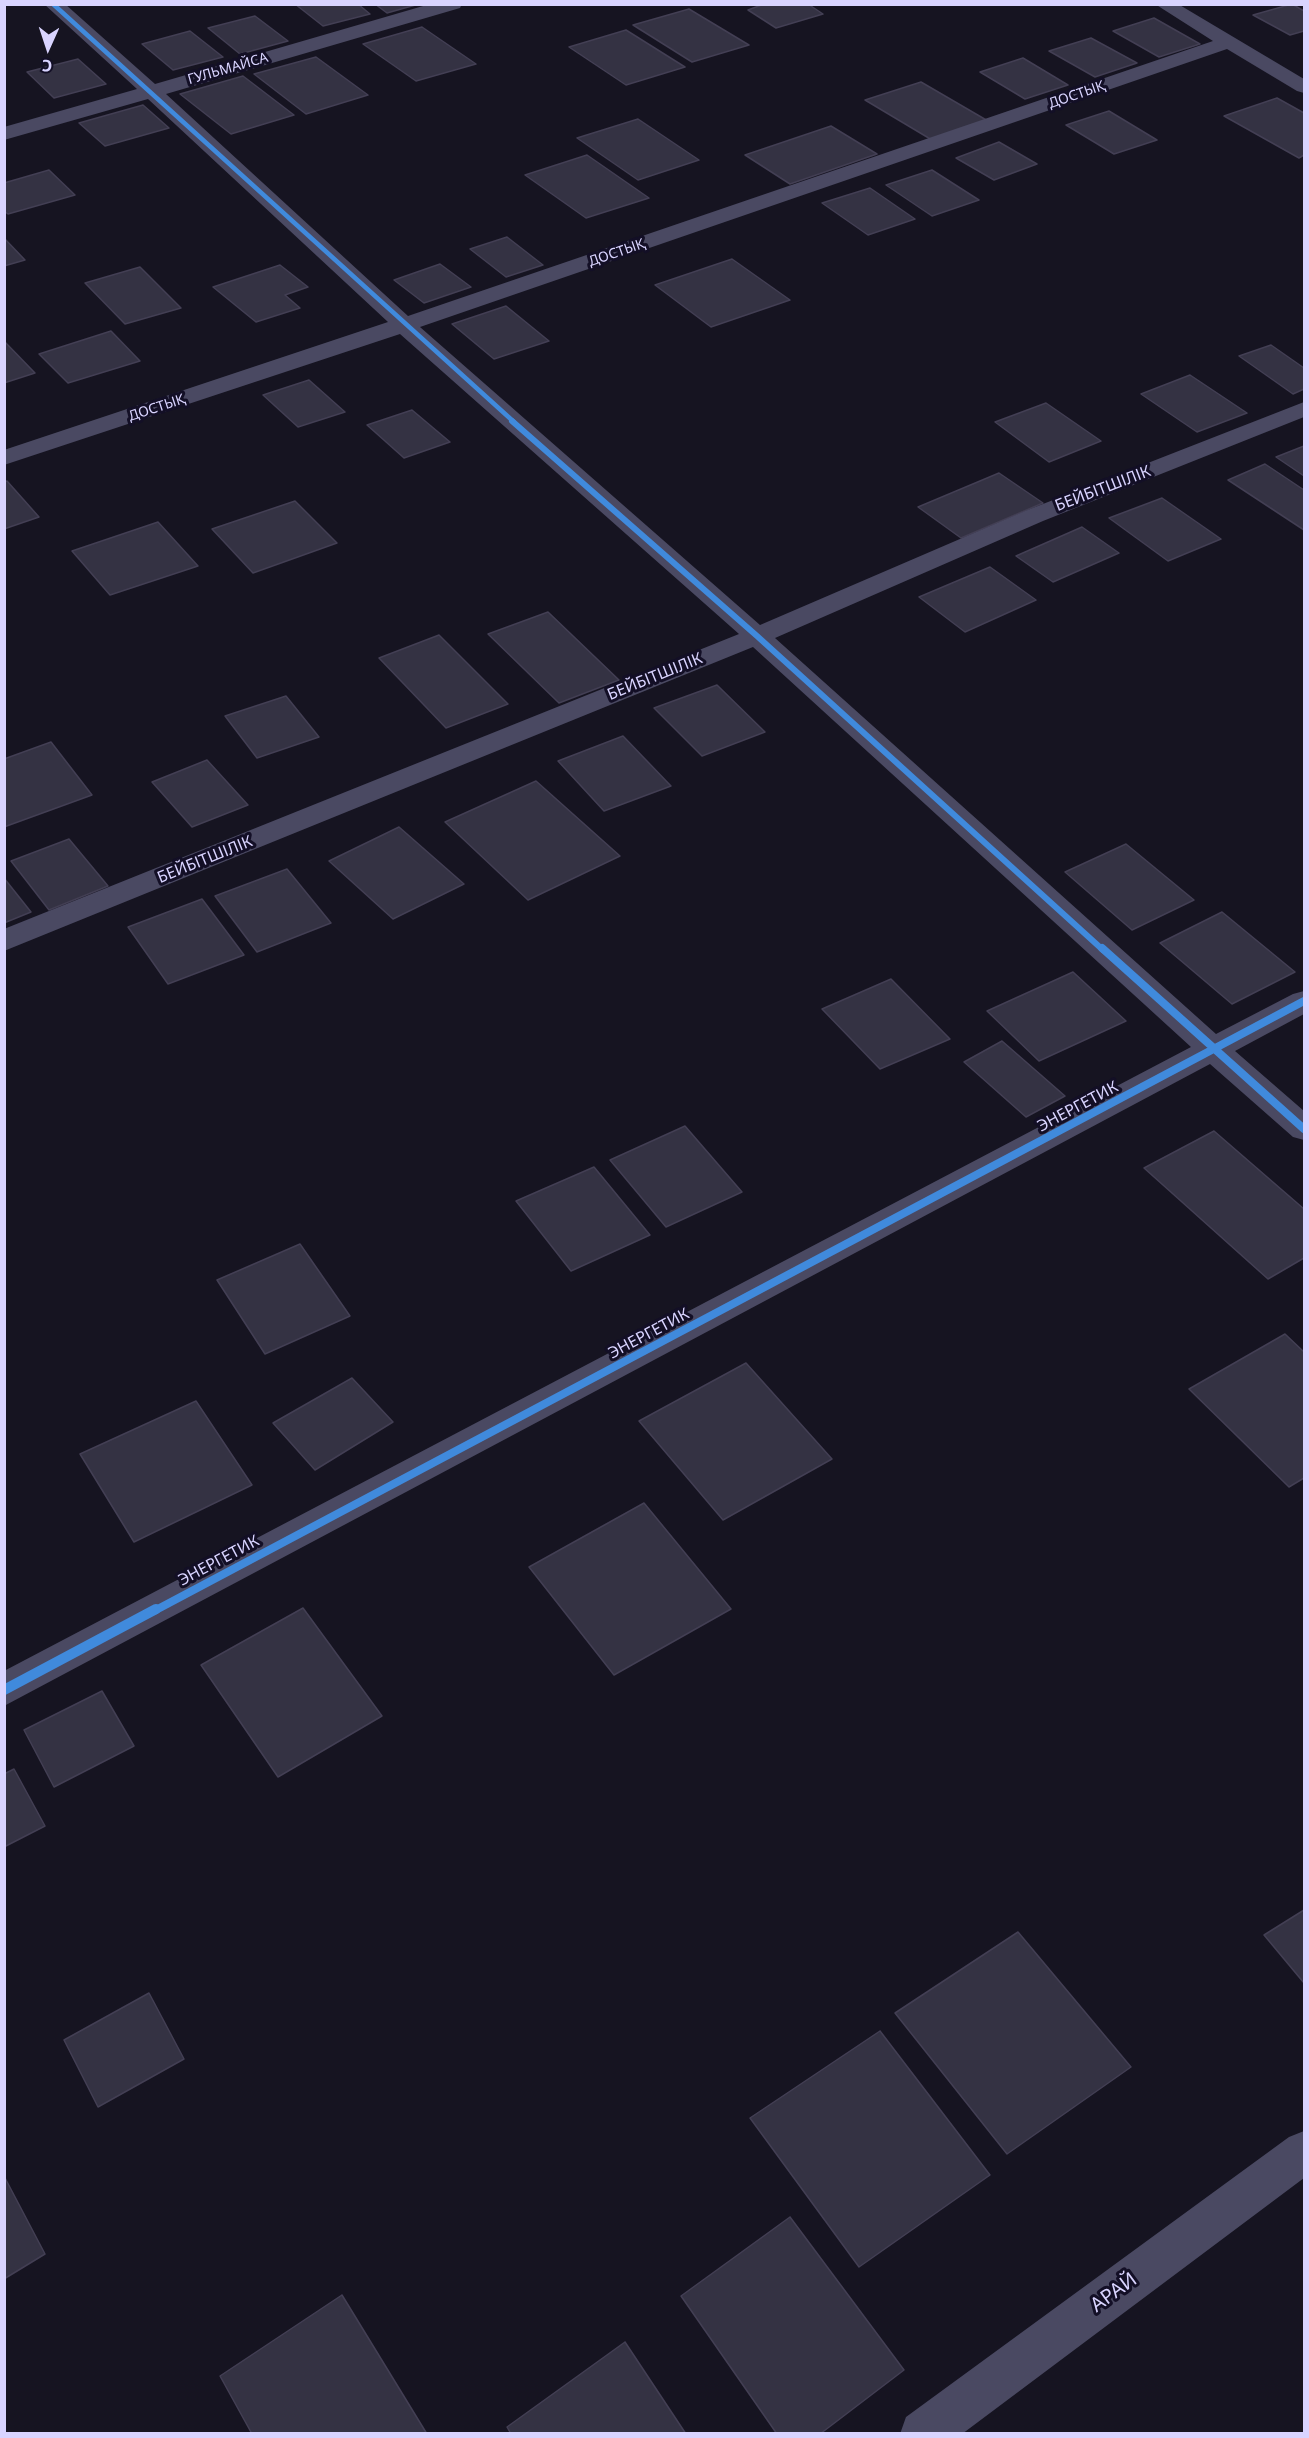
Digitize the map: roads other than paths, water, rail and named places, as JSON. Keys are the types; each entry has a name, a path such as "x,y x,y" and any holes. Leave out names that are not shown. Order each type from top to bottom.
{"street":[{"path":"53,4 151,91 404,325 757,636 1215,1051 1305,1129"},
{"name":"ГУЛЬМАЙСА","path":"4,134 453,4"},
{"path":"1164,4 1305,87"},
{"name":"ДОСТЫҚ","path":"4,458 404,325 1228,42"},
{"name":"БЕЙБІТШІЛІК","path":"4,941 757,636 1034,516 1305,410"},
{"name":"ЭНЕРГЕТИК","path":"4,1690 1215,1051 1305,1001"},
{"name":"АРАЙ","path":"923,2433 1305,2152"}]}
